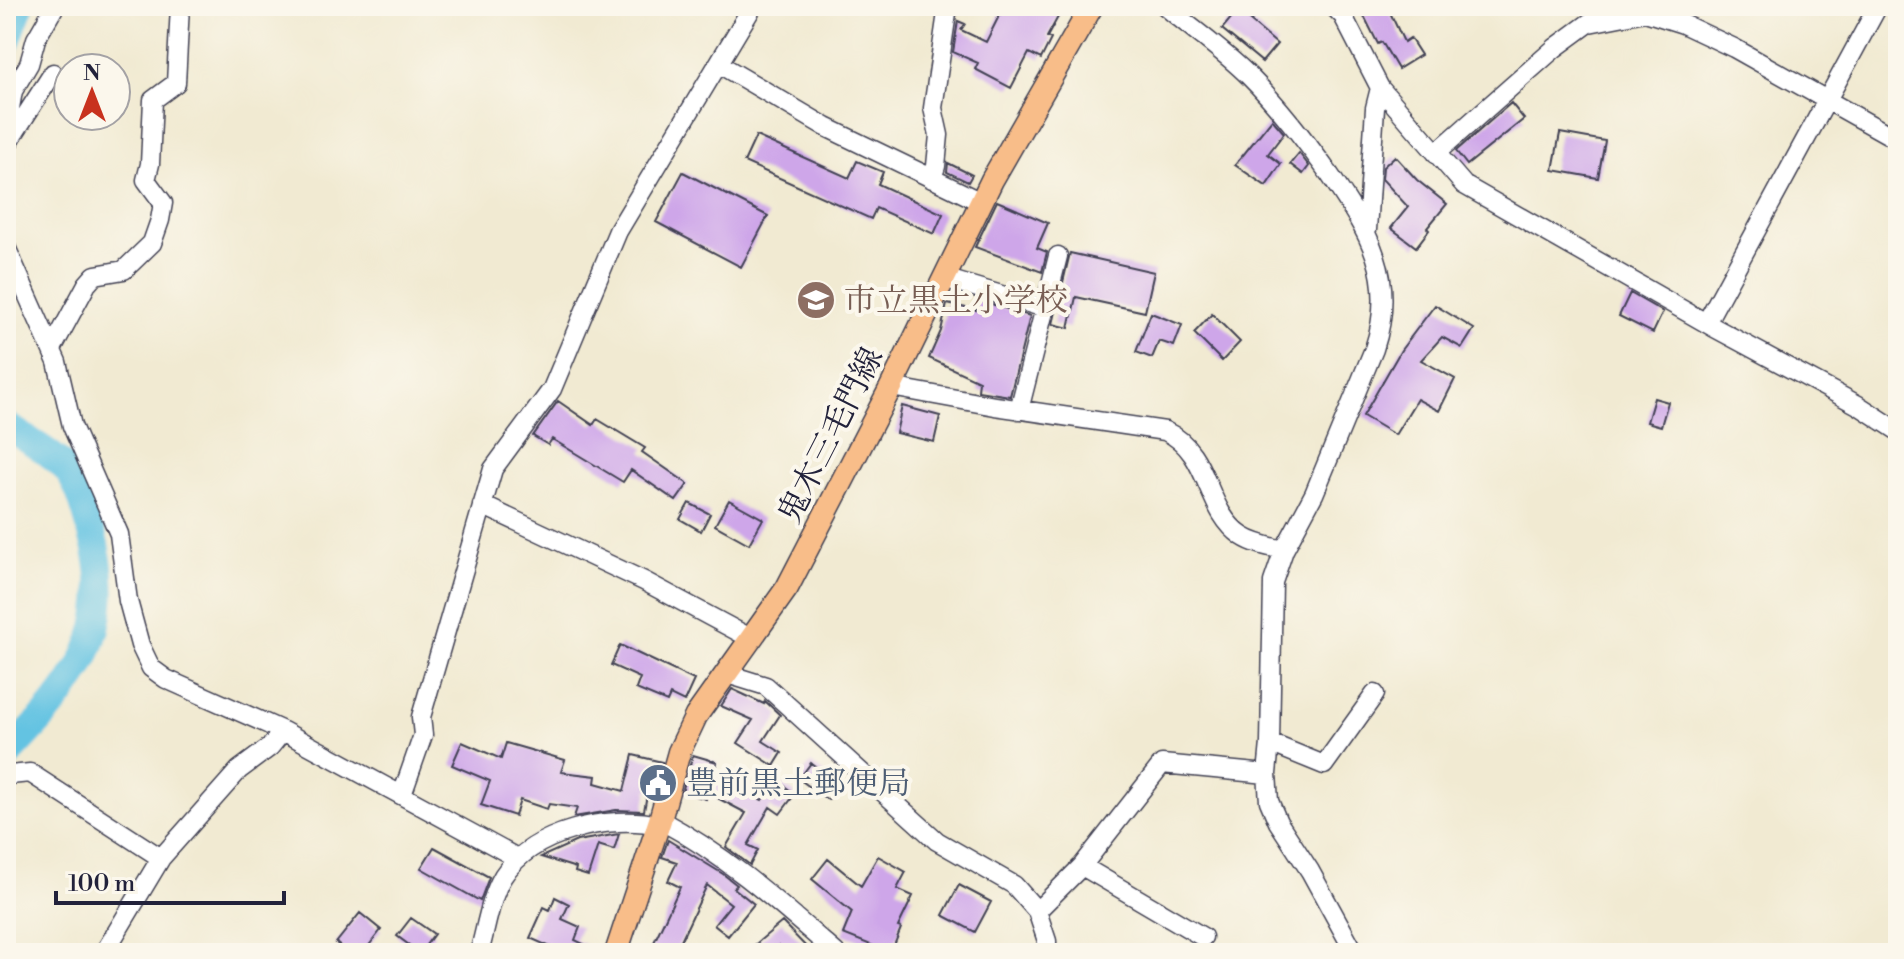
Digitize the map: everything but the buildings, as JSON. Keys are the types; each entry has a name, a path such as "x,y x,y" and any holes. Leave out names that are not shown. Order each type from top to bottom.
{"main road":[{"name":"鬼木三毛門線","path":"659,823 679,752 696,716 787,588 805,556 833,494 891,387 981,202 1092,6"},
{"path":"616,953 659,823"}],"street":[{"path":"6,131 13,91 29,64 36,39 55,6"},
{"path":"52,349 95,275 124,270 152,243 163,203 146,180 150,164 153,100 176,83 180,6"},
{"path":"402,795 423,735 421,717 493,469 552,389 618,231 753,6"},
{"path":"932,179 939,135 933,108 948,6"},
{"path":"1165,6 1247,74 1315,154 1367,230 1382,282 1382,326 1364,379 1314,494 1284,550 1273,582 1267,774 1269,801 1278,822 1310,871 1355,953"},
{"path":"1333,6 1343,16 1380,88 1464,185 1706,323 1858,405 1898,431"},
{"path":"1706,323 1878,6"},
{"path":"1436,153 1555,48 1589,23 1645,12 1683,24 1734,48 1898,140"},
{"path":"719,64 826,127 981,202"},
{"path":"6,146 22,126 52,75"},
{"path":"1367,230 1375,108 1380,88"},
{"path":"6,247 52,349 72,426 119,534 128,601 140,645 151,668 166,679 283,731 517,858"},
{"path":"1019,410 1058,256"},
{"path":"944,278 1045,308"},
{"path":"891,387 1019,410 1158,429 1174,435 1202,467 1217,505 1234,529 1254,542 1284,550"},
{"path":"482,505 644,581 752,639"},
{"path":"727,674 766,686 937,841 1014,885 1037,911 1047,941 1047,953"},
{"path":"1270,743 1324,765 1375,694"},
{"path":"104,953 161,858 239,770 270,747 283,731"},
{"path":"1037,911 1082,866 1162,764 1267,774"},
{"path":"6,779 10,775 30,773 161,858"},
{"path":"479,953 498,886 517,858 545,840 581,828 627,821 659,823 697,840 725,859 836,953"},
{"path":"1082,866 1203,937"}],"waterway":[{"path":"6,43 20,6"},
{"path":"6,425 52,456 75,482 99,567 100,600 96,629 86,656 71,682 6,757"}],"place":[{"name":"市立黒土小学校","path":"816,300"},
{"name":"豊前黒土郵便局","path":"658,783"}]}
